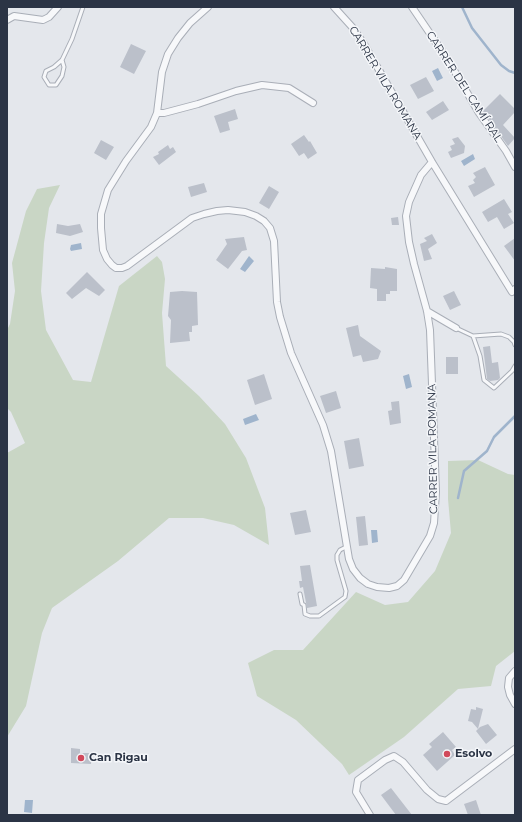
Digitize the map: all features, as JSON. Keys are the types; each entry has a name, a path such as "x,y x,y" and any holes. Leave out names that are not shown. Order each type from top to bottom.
{"street":[{"path":"7,20 14,16 43,20 49,17 58,7"},
{"name":"CARRER VILA ROMANA","path":"208,7 190,22 168,54 162,72 157,113 151,127 126,161 108,190 101,214 103,250 107,259 116,268 122,268 127,266 192,218 204,214 228,210 245,212 256,216 264,221 270,228 273,236 277,302 285,337 323,424 331,451 349,559 353,569 360,578 368,584 383,588 397,586 404,580 430,536 434,523 436,492 430,330 427,311 409,242 406,216 409,202 421,175 432,162"},
{"name":"CARRER VILA ROMANA","path":"334,7 353,28 364,44 432,162 514,293"},
{"name":"CARRER DEL CAMÍ RAL","path":"412,7 448,60 515,167"},
{"path":"157,113 164,113 198,104 236,91 262,85 288,88 313,103"},
{"path":"427,311 456,328"},
{"path":"515,671 509,678 508,687 515,704"},
{"path":"370,815 356,792 358,780 385,760 394,756 403,762 427,790 438,799 446,801 515,749"}],"lane":[{"path":"62,60 64,67 62,76 56,85 49,85 44,77 46,71 54,67 62,60 72,39 83,7"},
{"path":"456,328 473,336 502,334 509,337 515,345"},
{"path":"473,336 480,356 484,380 494,388 512,371 515,366"},
{"path":"300,594 306,614 310,616 318,616 345,597 346,591 337,560 337,555 340,550 346,548"}],"green space":[{"path":"60,185 49,208 44,243 41,291 46,330 73,380 91,382 119,286 157,256 162,262 165,279 162,313 166,366 199,396 225,424 246,458 265,508 269,545 234,525 203,518 169,518 118,561 52,608 42,633 26,706 7,737 7,453 25,443 11,412 7,408 7,330 10,324 15,291 12,263 26,211 37,189"},
{"path":"478,460 508,474 515,475 515,651 496,666 491,686 458,689 404,737 349,775 342,764 296,720 257,696 248,663 274,650 303,650 356,592 385,605 408,602 435,571 451,533 448,499 448,461"}],"water":[{"path":"438,68 443,78 437,81 432,71"},
{"path":"473,154 475,159 464,166 461,161"},
{"path":"81,243 82,249 71,251 71,245"},
{"path":"249,256 254,261 245,272 240,269"},
{"path":"409,374 412,387 406,389 403,376"},
{"path":"256,414 259,420 245,425 243,419"},
{"path":"371,530 377,530 378,542 372,543"},
{"path":"25,800 33,800 32,813 24,812"}],"building":[{"path":"131,44 146,51 134,74 120,67"},
{"path":"426,77 434,91 418,99 410,85"},
{"path":"500,94 515,109 515,112 503,125 515,138 508,146 483,111"},
{"path":"443,101 449,110 432,120 426,112"},
{"path":"235,109 238,119 228,122 230,130 220,133 214,116"},
{"path":"304,135 309,142 310,141 317,153 308,159 304,153 299,156 291,144"},
{"path":"458,137 465,146 464,153 451,158 448,152 452,150 450,146 455,144 452,139"},
{"path":"101,140 114,147 106,160 94,153"},
{"path":"168,145 170,149 173,147 176,152 159,165 153,157 159,154 158,152"},
{"path":"485,167 495,185 474,197 468,186 475,183 473,180 476,177 473,173"},
{"path":"204,183 207,192 191,197 188,187"},
{"path":"269,186 279,192 269,209 259,203"},
{"path":"504,199 512,212 508,214 514,223 504,229 497,217 488,222 482,212"},
{"path":"398,217 399,225 392,225 391,218"},
{"path":"57,224 68,226 80,224 83,232 70,236 56,233"},
{"path":"432,234 437,243 428,249 432,259 424,261 420,244 427,241 424,238"},
{"path":"244,237 247,250 242,251 228,269 216,260 227,244 225,239"},
{"path":"515,238 515,261 504,246"},
{"path":"385,267 397,269 397,291 390,291 390,294 386,294 386,301 377,301 377,289 370,288 371,268 385,269"},
{"path":"87,272 105,290 99,296 86,288 72,299 66,293"},
{"path":"454,291 461,305 450,310 443,296"},
{"path":"170,292 197,292 198,325 192,326 192,332 189,332 190,341 170,343 171,320 168,316"},
{"path":"358,325 360,336 381,351 378,359 363,362 361,355 353,357 346,328"},
{"path":"490,346 492,363 498,362 500,378 498,380 490,381 487,379 483,347"},
{"path":"446,357 458,357 458,374 446,374"},
{"path":"264,374 272,399 255,405 247,380"},
{"path":"336,391 341,408 326,413 320,396"},
{"path":"399,401 401,423 390,425 388,411 392,410 391,402"},
{"path":"359,438 364,466 349,469 344,441"},
{"path":"306,510 311,532 295,535 290,513"},
{"path":"365,516 368,545 359,546 356,517"},
{"path":"310,565 317,606 307,608 303,587 300,588 299,581 302,581 300,566"},
{"path":"476,707 483,709 478,729 472,722 468,721 471,709 476,710"},
{"path":"488,724 497,735 486,744 476,731 480,727"},
{"path":"443,732 456,747 452,750 455,755 437,771 423,755 432,747 429,744"},
{"name":"Can Rigau","path":"71,748 80,749 80,753 92,753 91,764 71,763"},
{"path":"391,788 412,815 396,815 381,795"},
{"path":"476,800 481,815 468,815 464,804"}],"waterway":[{"path":"462,7 472,28 501,65 509,71 515,73"},
{"path":"458,498 464,471 487,451 494,437 515,416"}],"place":[{"name":"Esolvo","path":"447,754"},
{"name":"Can Rigau","path":"81,758"}]}
